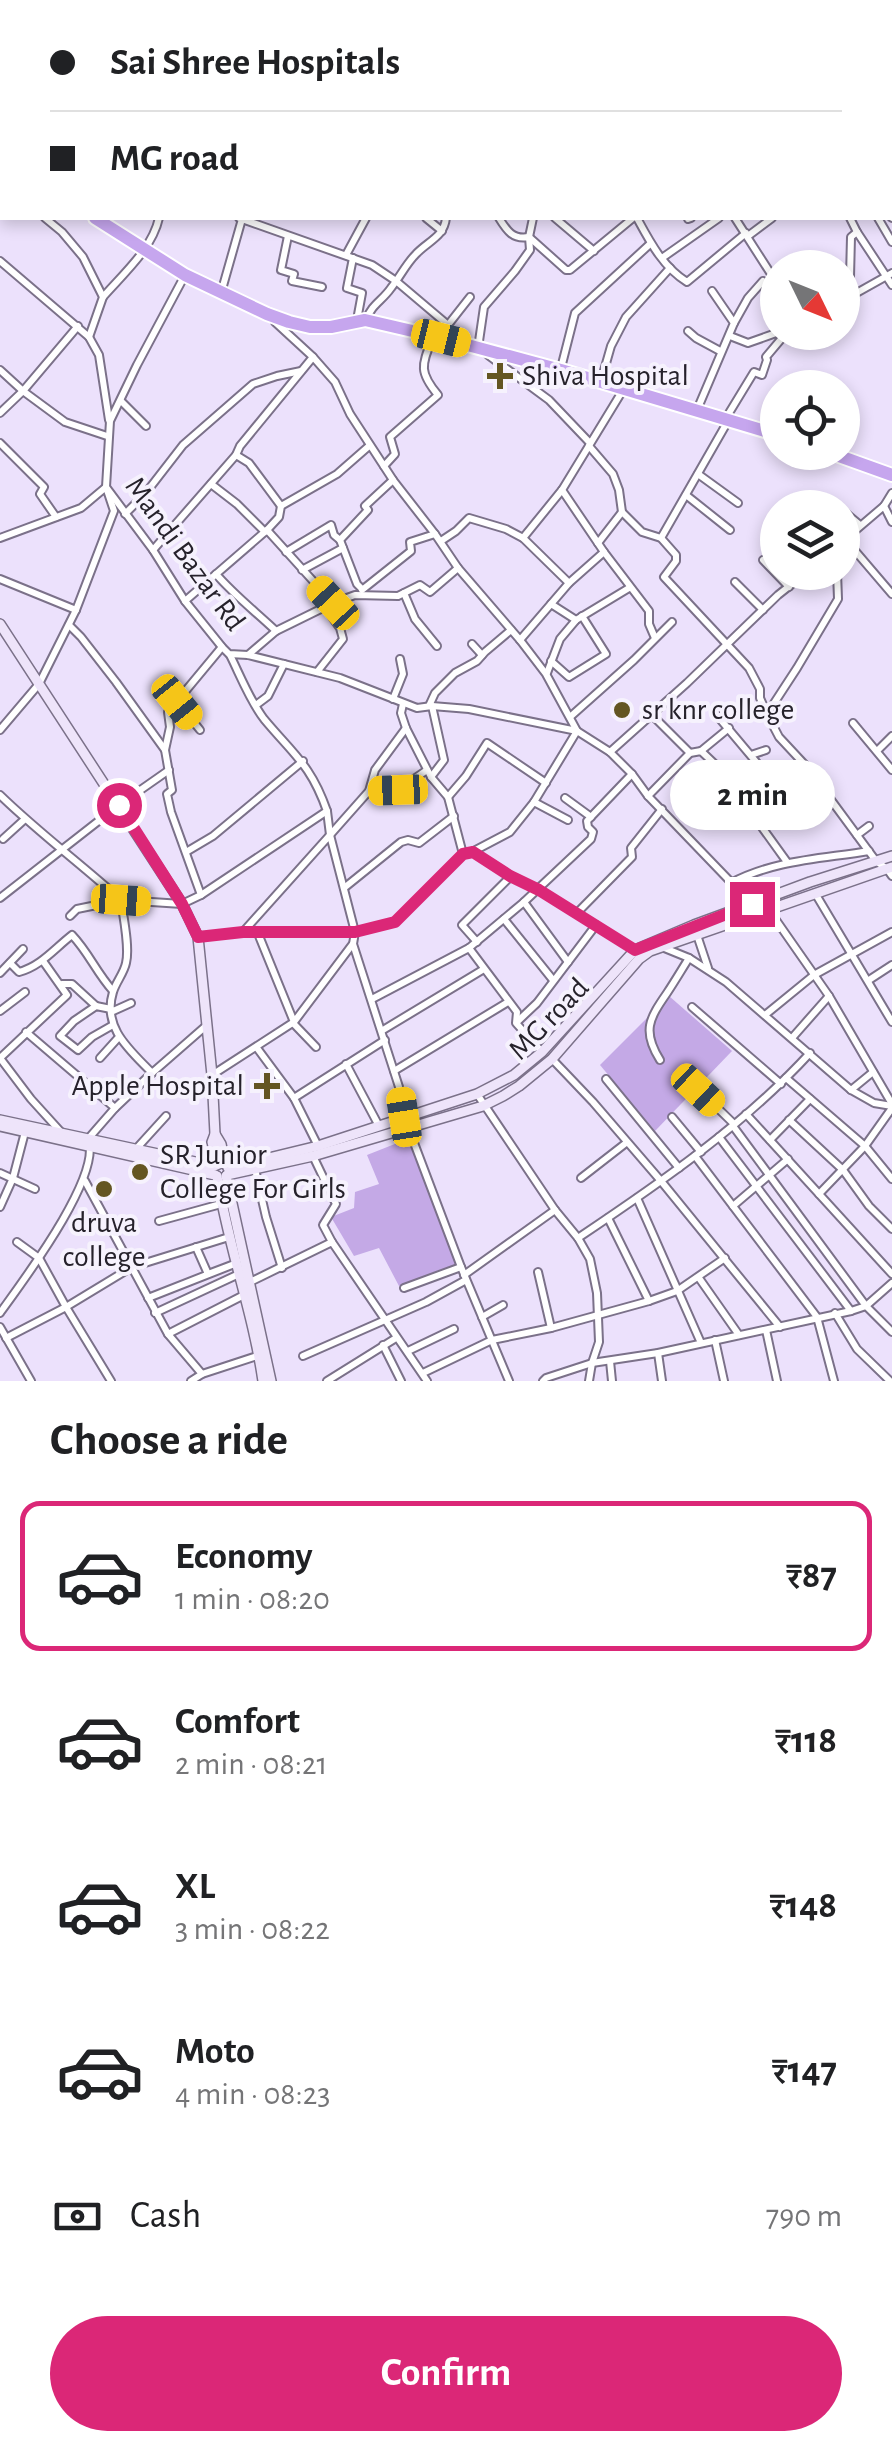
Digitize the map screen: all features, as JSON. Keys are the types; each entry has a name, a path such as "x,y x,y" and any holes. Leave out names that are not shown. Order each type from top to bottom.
{"highway":[{"path":"99,220 185,276 267,314 310,327 361,320 441,333 476,347 760,429"},
{"path":"860,464 892,475"}],"main road":[{"path":"0,624 182,904 198,937 212,1075 212,1142 250,1282 263,1381"},
{"name":"MG road","path":"221,1170 255,1169 316,1151 477,1094 514,1075 542,1052 635,950 752,904 892,856"},
{"name":"MG road","path":"221,1170 316,1151 379,1126 483,1106 519,1086 552,1059 650,950 890,870"},
{"path":"0,1123 221,1170"},
{"path":"0,1123 25,1132 135,1150 221,1170"},
{"path":"221,1170 221,1204 271,1381"}],"street":[{"path":"47,220 83,257 104,297"},
{"path":"89,337 104,297 134,265 154,235 158,220"},
{"path":"222,293 240,220"},
{"path":"246,220 372,265 396,282 441,333"},
{"path":"361,320 362,292 347,288 349,257 365,220"},
{"path":"501,220 514,237 529,237"},
{"path":"532,220 530,250 484,306 476,347 548,400 590,444 613,474 620,490 622,512 642,532 661,538 676,555 664,577 750,668 779,737 806,766 876,861 890,870"},
{"path":"558,220 594,251"},
{"path":"529,237 566,270 634,220"},
{"path":"638,220 650,244 687,282 769,220"},
{"path":"662,258 715,220"},
{"path":"736,220 760,255"},
{"path":"851,220 892,285"},
{"path":"879,220 892,242"},
{"path":"361,320 416,253 437,238 445,225"},
{"path":"851,250 852,236 857,232"},
{"path":"288,236 280,270 294,274 292,281 322,288"},
{"path":"561,370 575,312 650,244"},
{"path":"0,261 89,337 99,355 110,421"},
{"path":"601,382 626,317 670,268"},
{"path":"860,291 888,275"},
{"path":"110,421 185,276"},
{"path":"698,410 734,323 760,284"},
{"path":"712,290 734,323"},
{"path":"383,466 394,454 390,437 438,395 424,379 423,362 470,297"},
{"path":"198,937 243,932 355,932 395,922 463,854 505,836 534,802 577,732 546,674 458,568 369,446 335,382 267,314"},
{"path":"0,413 23,392 78,326"},
{"path":"688,331 720,352"},
{"path":"730,336 748,343 760,339"},
{"path":"661,538 754,372 762,375 772,350"},
{"path":"153,550 236,455 312,357"},
{"path":"0,370 65,422 107,436"},
{"path":"124,514 183,445 253,384 302,370"},
{"path":"522,538 562,490 624,389"},
{"path":"121,401 146,426"},
{"name":"Mandi Bazar Rd","path":"110,421 106,486 185,601 226,650 317,672 418,708 430,706 506,716 577,732 610,752 752,904"},
{"path":"0,443 44,487 40,494 56,516"},
{"path":"281,506 338,474 369,446"},
{"path":"185,601 279,517 281,506 249,463 236,455"},
{"path":"698,474 738,503"},
{"path":"302,570 342,544 368,510 365,506 393,480"},
{"path":"211,484 266,531 329,605 343,639 317,672"},
{"path":"0,538 81,508 106,486 114,511 76,610 39,684 0,730"},
{"path":"562,490 649,611 655,638"},
{"path":"860,525 884,506 892,493"},
{"path":"686,495 730,530"},
{"path":"884,506 892,522"},
{"path":"598,542 622,512"},
{"path":"248,655 276,632 359,592 411,551 410,542 456,531 469,518 522,538 569,583"},
{"path":"286,552 331,524 359,592"},
{"path":"520,640 569,583 604,552"},
{"path":"860,558 892,594"},
{"path":"359,592 398,596 420,585 430,592 458,568"},
{"path":"216,574 234,596 276,632"},
{"path":"0,579 76,610"},
{"path":"735,582 763,610"},
{"path":"546,674 560,639 579,618 629,588"},
{"path":"610,752 786,590"},
{"path":"767,714 838,599 839,590"},
{"path":"404,594 416,619 437,646"},
{"path":"551,604 579,618 606,654 568,676 551,661"},
{"path":"570,717 672,622"},
{"path":"69,626 165,750"},
{"path":"368,791 398,790 429,774 444,760 430,706 435,692 455,673 478,662 510,630"},
{"path":"472,644 482,656"},
{"path":"201,895 167,794 172,790 165,750 170,727 168,712 226,650 261,715 303,761 318,784 355,932 352,944 294,1022 212,1075"},
{"path":"393,699 403,674 400,659"},
{"path":"256,705 268,696 284,664"},
{"path":"177,702 200,730"},
{"path":"403,704 401,714 406,728 429,774 448,797 463,854"},
{"path":"715,713 778,788"},
{"path":"652,716 690,752 702,752 729,728"},
{"path":"853,723 892,770"},
{"path":"243,932 368,791 376,770 406,728"},
{"path":"877,751 892,736"},
{"path":"448,797 487,743 546,783"},
{"path":"751,755 766,750"},
{"path":"648,796 690,752"},
{"path":"702,752 720,769 787,862"},
{"path":"186,852 213,836 303,761"},
{"path":"750,812 806,766"},
{"path":"0,898 169,770"},
{"path":"372,1000 468,948 539,890 591,838 594,832 586,823 632,774"},
{"path":"0,795 121,900 127,961 113,991 111,1010 118,1038 152,1073"},
{"path":"565,798 590,817"},
{"path":"534,802 568,820"},
{"path":"577,913 632,857 631,848 662,809"},
{"path":"70,916 77,909 121,900 182,904 327,811"},
{"path":"344,888 400,842 419,843 454,816"},
{"path":"3,839 25,819"},
{"path":"856,836 869,826"},
{"path":"731,883 753,871 787,862 869,851"},
{"path":"473,852 635,950"},
{"path":"477,942 462,925 510,876"},
{"path":"816,893 892,1022"},
{"path":"524,902 568,962"},
{"path":"770,910 829,996 892,1106"},
{"path":"504,919 553,980"},
{"path":"516,1023 596,925"},
{"path":"257,932 294,1022 316,1047"},
{"path":"764,1015 814,975 892,932"},
{"path":"697,935 709,969"},
{"path":"4,967 22,972 43,961 72,936 113,991"},
{"path":"651,943 709,969 851,1090 874,1103 892,1106"},
{"path":"352,944 382,1030 406,1122 509,1381"},
{"path":"468,948 518,1012 516,1023"},
{"path":"4,967 23,950"},
{"path":"660,1060 650,1045 653,1012 689,958"},
{"path":"43,961 67,996 0,1058 64,1135"},
{"path":"868,980 892,965"},
{"path":"382,1030 484,969"},
{"path":"61,984 72,984 96,1006 111,1010 131,1003"},
{"path":"0,1012 24,992"},
{"path":"792,1038 829,996"},
{"path":"394,1071 508,1002"},
{"path":"96,1006 60,1036 78,1050 114,1024"},
{"path":"692,1008 865,1146 892,1179"},
{"path":"516,1023 542,1052"},
{"path":"0,1312 39,1258 84,1180 90,1143 115,1108 208,1024"},
{"path":"26,1032 115,1108"},
{"path":"100,1058 118,1038"},
{"path":"294,1098 385,1040"},
{"path":"257,1048 294,1098 336,1204 323,1225 428,1381"},
{"path":"578,1238 698,1154 783,1081 810,1052"},
{"path":"552,1059 661,1181 780,1327"},
{"path":"346,1064 379,1126"},
{"path":"851,1090 874,1072"},
{"path":"606,1079 678,1168"},
{"path":"698,1090 733,1125 866,1306 892,1332"},
{"path":"477,1094 590,1259 597,1293 599,1342 589,1381"},
{"path":"770,1140 810,1099"},
{"path":"819,1194 865,1146 892,1106"},
{"path":"746,1114 892,1274"},
{"path":"135,1150 166,1116"},
{"path":"672,1117 817,1317 834,1381"},
{"path":"790,1120 843,1170 892,1229"},
{"path":"0,1207 13,1178 25,1132"},
{"path":"719,1137 851,1311"},
{"path":"581,1178 626,1142"},
{"path":"733,1206 788,1159"},
{"path":"255,1169 282,1268"},
{"path":"0,1173 34,1188"},
{"path":"84,1180 168,1334 202,1374"},
{"path":"637,1198 701,1344"},
{"path":"159,1221 221,1204"},
{"path":"303,1356 385,1321 464,1274 555,1210"},
{"path":"608,1218 649,1301"},
{"path":"6,1338 132,1267 230,1237"},
{"path":"17,1242 39,1258 111,1381"},
{"path":"250,1282 332,1242"},
{"path":"196,1247 208,1274 236,1263"},
{"path":"423,1372 492,1340 649,1301 699,1278 725,1258"},
{"path":"148,1298 236,1263"},
{"path":"538,1272 550,1328"},
{"path":"156,1313 240,1274"},
{"path":"404,1288 464,1274"},
{"path":"699,1278 739,1335"},
{"path":"543,1381 592,1363 658,1353 851,1311 866,1306 892,1283"},
{"path":"168,1334 244,1296"},
{"path":"482,1317 503,1305"},
{"path":"835,1313 857,1349 890,1381"},
{"path":"0,1327 32,1381"},
{"path":"408,1351 454,1329"},
{"path":"766,1330 777,1381"},
{"path":"327,1381 396,1338"},
{"path":"715,1340 724,1381"},
{"path":"384,1345 401,1381"},
{"path":"658,1353 662,1381"},
{"path":"191,1381 262,1354"},
{"path":"610,1361 612,1381"}],"shaded area":[{"path":"669,996 732,1051 655,1131 600,1065"},
{"path":"410,1138 458,1268 399,1286 379,1248 354,1256 331,1217 354,1208 355,1192 379,1184 367,1155"}],"place":[{"name":"Shiva Hospital","path":"500,376"},
{"name":"sr knr college","path":"622,710"},
{"name":"Apple Hospital","path":"267,1086"},
{"name":"SR Junior College For Girls","path":"140,1172"},
{"name":"druva college","path":"104,1189"}],"route":[{"path":"119,805 182,904 198,937 243,932 355,932 395,922 463,854 473,852 635,950 752,904"}]}
